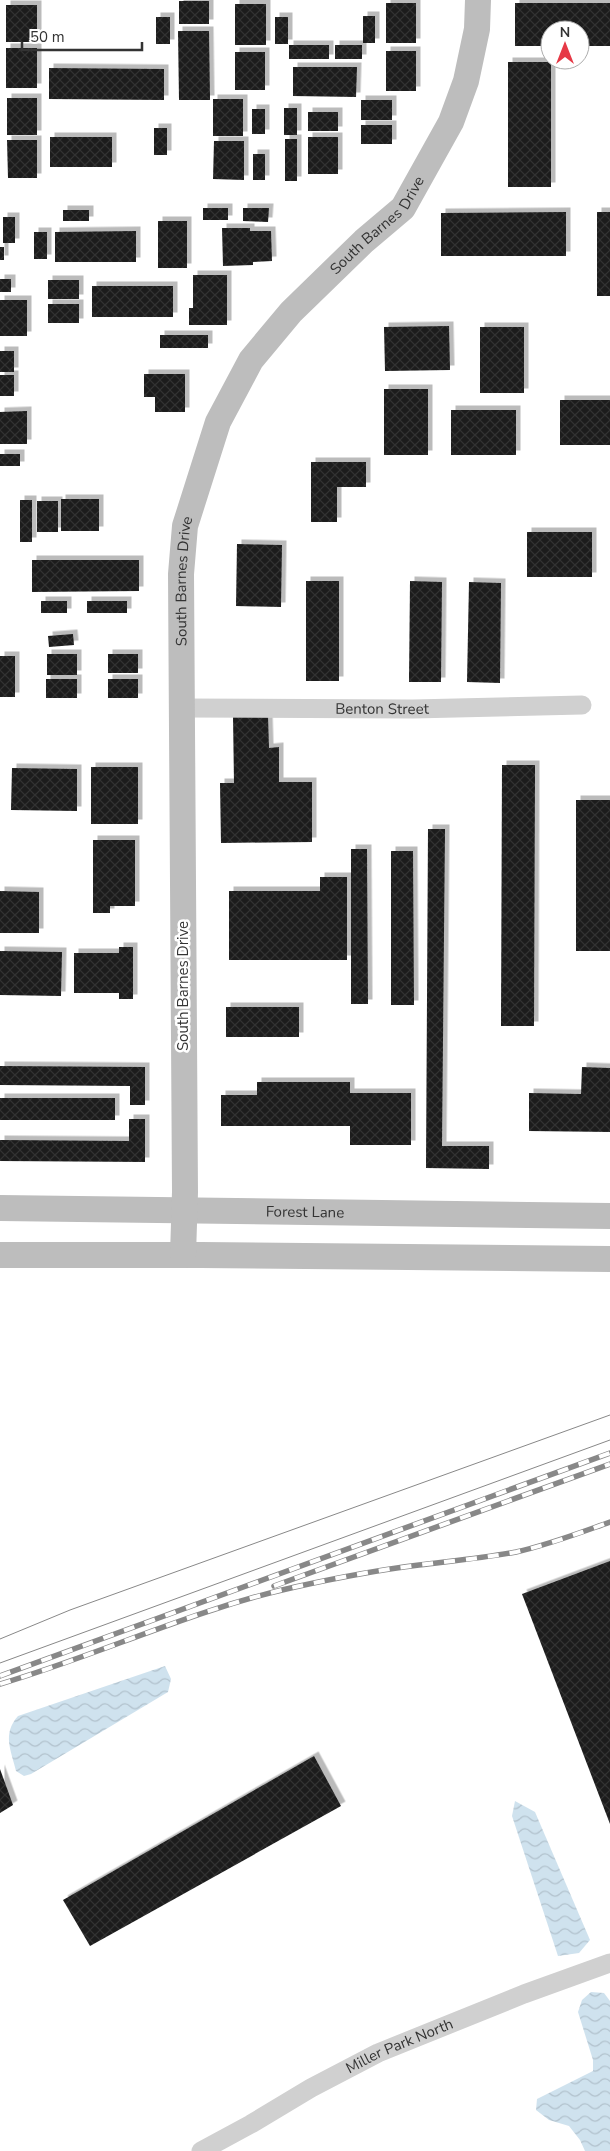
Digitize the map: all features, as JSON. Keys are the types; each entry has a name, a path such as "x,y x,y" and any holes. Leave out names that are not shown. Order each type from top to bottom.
{"street":[{"name":"South Barnes Drive","path":"183,1255 185,1210 181,574 185,526 218,422 251,360 291,312 364,241 403,208 454,114 466,81 477,29 478,0"},
{"name":"Benton Street","path":"182,708 412,709 582,705"},
{"name":"Forest Lane","path":"0,1208 610,1216"},
{"path":"415,1214 417,1257"},
{"path":"0,1256 183,1255 610,1259"},
{"name":"Miller Park North","path":"201,2151 311,2088 378,2053 524,1994 610,1963"}],"water":[{"path":"165,1666 171,1679 168,1692 31,1774 24,1776 16,1771 10,1749 9,1736 10,1729 18,1716"},
{"path":"515,1801 535,1812 590,1940 579,1953 558,1956 512,1816"},
{"path":"591,1992 604,1993 610,2001 610,2151 585,2151 580,2140 569,2126 549,2120 536,2110 537,2099 593,2071 593,2060 578,2012 582,2000"}],"building":[{"path":"179,1 209,1 209,24 179,24"},
{"path":"386,3 416,3 416,43 386,43"},
{"path":"515,3 610,3 610,46 590,46 590,20 540,20 540,46 515,46"},
{"path":"235,4 266,4 266,45 235,45"},
{"path":"6,5 37,5 37,42 6,42"},
{"path":"363,16 375,16 375,43 363,43"},
{"path":"156,17 170,17 170,44 156,44"},
{"path":"275,17 288,17 288,44 275,44"},
{"path":"178,31 209,31 210,100 179,100"},
{"path":"289,45 329,45 329,59 289,59"},
{"path":"335,45 362,45 362,59 335,59"},
{"path":"6,48 37,48 37,88 6,88"},
{"path":"386,51 416,51 416,91 386,91"},
{"path":"235,52 265,52 265,90 235,90"},
{"path":"508,62 540,62 540,70 551,70 551,187 508,187"},
{"path":"293,67 357,67 356,97 293,96"},
{"path":"49,68 164,69 164,100 49,99"},
{"path":"7,98 37,98 37,135 7,135"},
{"path":"213,99 243,99 243,136 213,136"},
{"path":"361,100 392,100 392,120 361,120"},
{"path":"284,108 297,108 297,135 284,135"},
{"path":"252,109 265,109 265,134 252,134"},
{"path":"308,112 338,112 338,131 308,131"},
{"path":"361,125 392,125 392,144 361,144"},
{"path":"154,128 167,128 167,155 154,155"},
{"path":"50,137 112,137 112,167 50,167"},
{"path":"308,137 338,137 338,174 308,174"},
{"path":"285,139 297,139 297,181 285,181"},
{"path":"7,140 37,140 37,178 8,178"},
{"path":"214,141 244,141 244,180 213,179"},
{"path":"253,154 265,154 265,180 253,180"},
{"path":"203,208 228,208 228,220 203,220"},
{"path":"243,208 269,208 268,222 243,221"},
{"path":"63,210 89,210 89,221 63,221"},
{"path":"566,212 566,256 441,256 441,213"},
{"path":"597,212 610,212 610,296 597,296"},
{"path":"3,217 15,217 15,243 3,243"},
{"path":"158,221 187,221 187,268 158,268"},
{"path":"222,228 250,228 250,231 271,231 272,261 253,262 253,265 223,266"},
{"path":"136,231 136,262 55,262 55,232"},
{"path":"34,232 47,232 47,259 34,259"},
{"path":"0,247 4,247 4,260 0,260"},
{"path":"193,275 227,275 227,325 189,325 189,308 193,308"},
{"path":"0,279 11,279 11,292 0,292"},
{"path":"48,280 79,280 79,299 48,299"},
{"path":"92,286 173,286 173,317 92,317"},
{"path":"0,300 27,300 27,336 0,336"},
{"path":"48,304 79,304 79,323 48,323"},
{"path":"449,326 450,370 385,371 384,327"},
{"path":"480,327 524,327 524,393 480,393"},
{"path":"160,335 208,335 208,348 160,348"},
{"path":"0,351 14,351 14,372 0,372"},
{"path":"144,374 185,374 185,412 155,412 155,397 144,397"},
{"path":"0,375 14,375 14,396 0,396"},
{"path":"384,389 428,389 428,455 384,455"},
{"path":"560,400 610,400 610,445 560,445"},
{"path":"451,410 516,410 516,455 451,455"},
{"path":"27,411 27,444 0,444 0,412"},
{"path":"0,454 20,454 20,466 0,466"},
{"path":"311,462 366,462 366,487 337,487 337,522 311,522"},
{"path":"61,499 99,499 99,531 61,531"},
{"path":"20,500 32,500 32,542 20,542"},
{"path":"37,501 58,501 58,532 37,532"},
{"path":"527,532 592,532 592,577 527,577"},
{"path":"237,544 282,545 281,607 236,606"},
{"path":"32,560 139,560 139,591 32,592"},
{"path":"306,581 339,581 339,681 306,681"},
{"path":"410,581 442,582 441,682 409,682"},
{"path":"469,582 501,583 500,683 467,682"},
{"path":"41,601 67,601 67,613 41,613"},
{"path":"87,601 127,601 127,613 87,613"},
{"path":"73,634 74,645 49,647 48,636"},
{"path":"47,654 77,654 77,675 47,675"},
{"path":"108,654 138,654 138,673 108,673"},
{"path":"0,656 15,656 15,697 0,697"},
{"path":"46,679 77,679 77,698 46,698"},
{"path":"108,679 138,679 138,698 108,698"},
{"path":"268,715 269,748 279,747 279,782 312,782 312,842 221,843 220,783 234,783 233,716"},
{"path":"502,765 535,765 534,1026 501,1026"},
{"path":"91,767 138,767 138,824 91,824"},
{"path":"12,768 77,769 77,811 11,810"},
{"path":"576,800 610,800 610,951 576,951"},
{"path":"428,829 445,829 442,1146 489,1146 489,1169 426,1168"},
{"path":"93,840 135,840 135,906 110,906 110,913 93,913"},
{"path":"351,849 367,849 368,1004 351,1004"},
{"path":"391,851 413,851 414,1005 391,1005"},
{"path":"320,877 347,877 347,960 229,960 229,891 320,891"},
{"path":"0,891 39,892 39,933 0,933"},
{"path":"119,947 133,947 133,999 119,999 119,993 74,993 74,953 119,953"},
{"path":"0,951 62,952 61,996 0,995"},
{"path":"226,1007 299,1007 299,1037 226,1037"},
{"path":"0,1066 145,1067 145,1105 130,1105 130,1086 0,1085"},
{"path":"582,1067 610,1068 610,1132 529,1131 529,1093 581,1094"},
{"path":"257,1082 350,1082 350,1093 411,1093 411,1145 350,1145 350,1126 221,1126 221,1095 257,1095"},
{"path":"0,1098 115,1098 115,1120 0,1120"},
{"path":"129,1119 145,1119 145,1162 0,1161 0,1140 129,1141"},
{"path":"610,1561 610,1824 522,1594"},
{"path":"314,1756 341,1806 90,1946 63,1900"},
{"path":"0,1769 13,1805 0,1813"}],"tram line":[{"path":"0,1639 70,1610 610,1415"},
{"path":"0,1663 610,1440"}],"railway":[{"path":"0,1676 610,1453"},
{"path":"274,1586 610,1464"},
{"path":"0,1684 74,1660 220,1607 257,1596 373,1572 516,1552 610,1522"}]}
